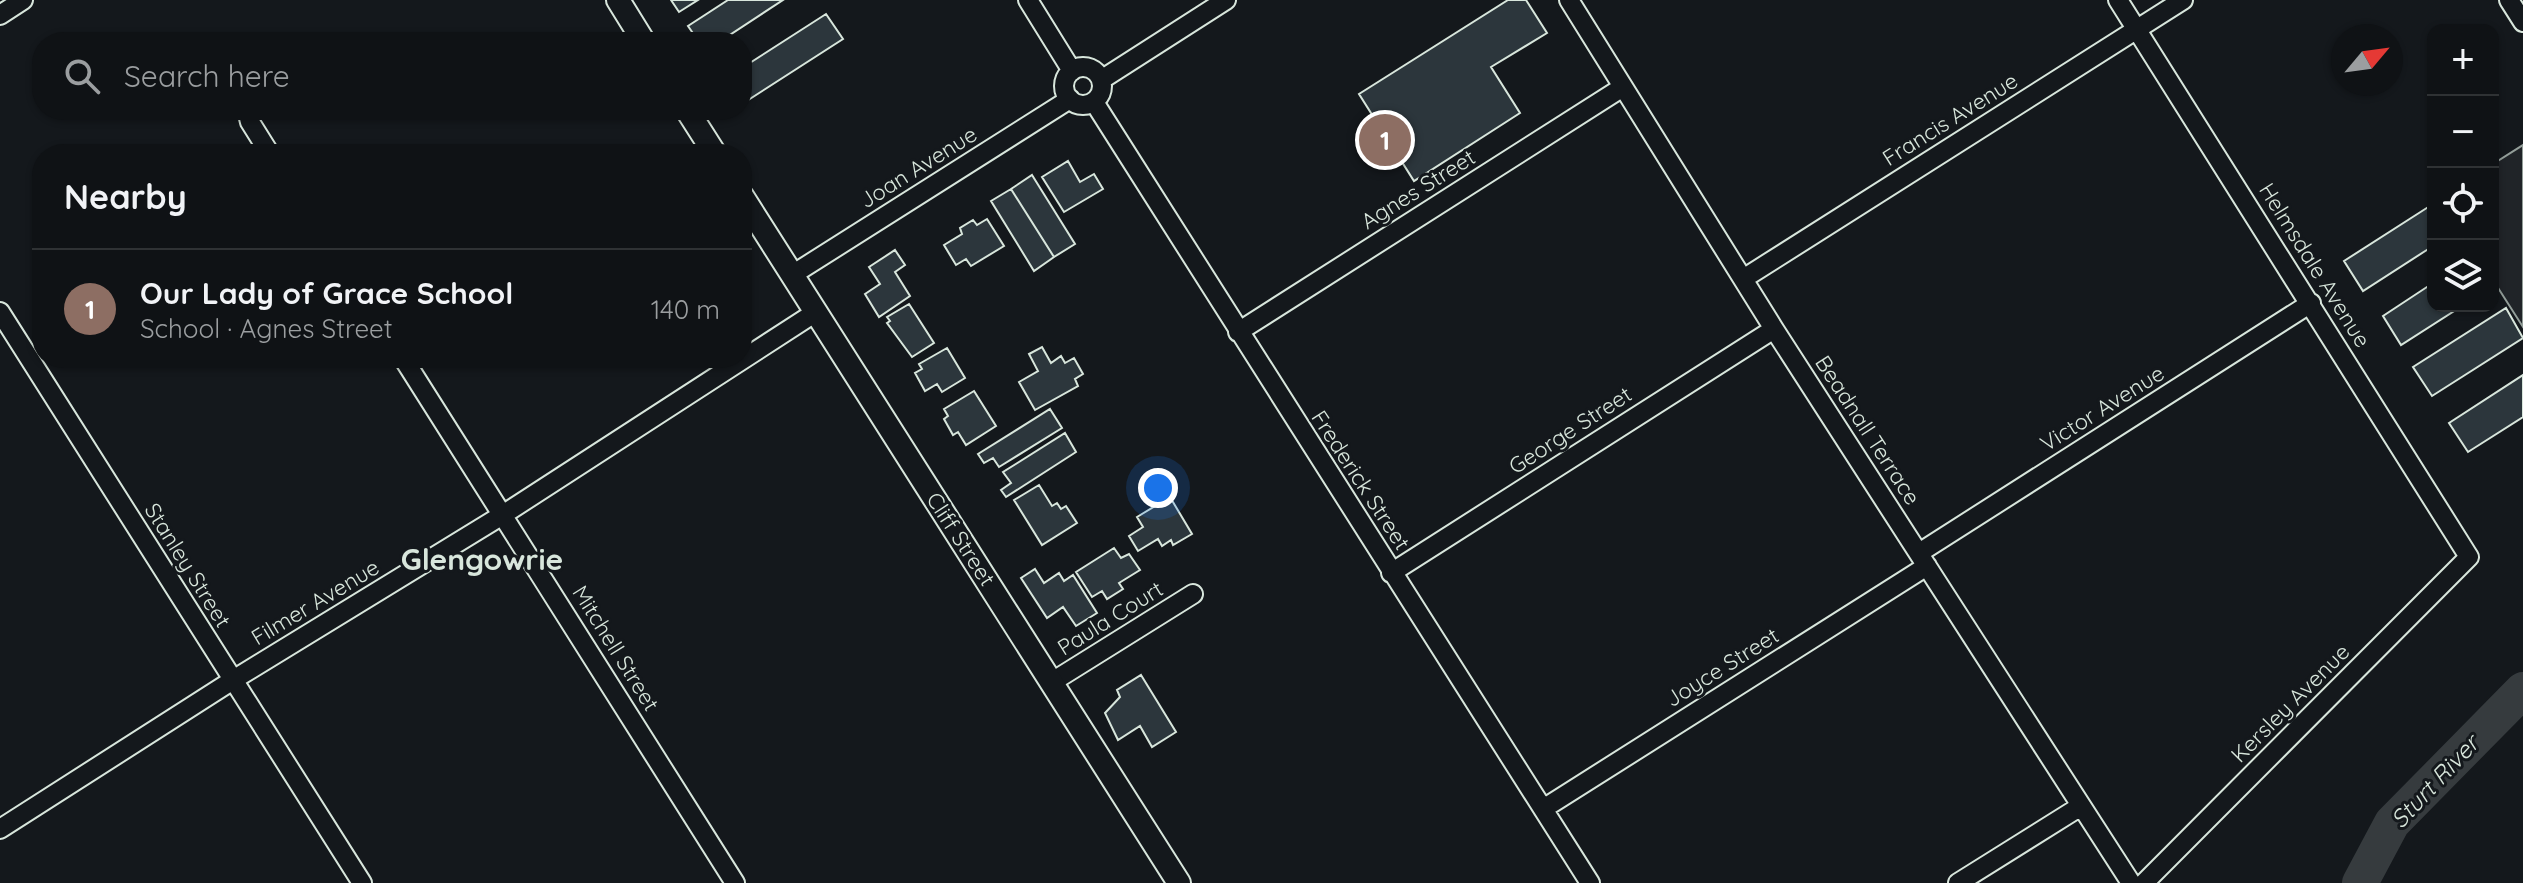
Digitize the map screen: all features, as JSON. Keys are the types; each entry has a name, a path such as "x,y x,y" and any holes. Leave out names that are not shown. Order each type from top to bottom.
{"street":[{"path":"0,15 23,0"},
{"path":"618,0 638,32"},
{"path":"1028,0 1072,71"},
{"path":"1101,80 1226,0"},
{"name":"Helmsdale Avenue","path":"2118,0 2469,557"},
{"name":"Francis Avenue","path":"1743,279 2183,0"},
{"path":"2509,0 2523,22"},
{"name":"Beadnall Terrace","path":"1572,1 1774,329 2131,883"},
{"path":"1086,67 1101,80 1101,92 1094,102 1081,105 1070,99 1065,81 1072,71 1086,67"},
{"name":"Agnes Street","path":"1238,332 1623,87"},
{"name":"Joan Avenue","path":"792,275 1070,99"},
{"name":"Frederick Street","path":"1094,102 1590,883"},
{"path":"250,120 264,144"},
{"path":"693,120 709,144"},
{"name":"Cliff Street","path":"752,212 1179,883"},
{"name":"Victor Avenue","path":"1923,560 2311,303"},
{"name":"Stanley Street","path":"0,312 32,363"},
{"name":"Filmer Avenue","path":"752,353 816,312"},
{"name":"George Street","path":"1391,573 1774,329"},
{"name":"Stanley Street","path":"35,368 362,883"},
{"name":"Mitchell Street","path":"409,368 735,883"},
{"name":"Filmer Avenue","path":"0,829 233,680 504,514 730,368"},
{"name":"Kersley Avenue","path":"2144,883 2469,557"},
{"name":"Joyce Street","path":"1543,809 1923,560"},
{"name":"Paula Court","path":"1052,682 1193,594"},
{"path":"1958,883 2081,806"}],"shaded area":[{"path":"2523,145 2523,327 2499,289 2499,160"}],"building":[{"path":"671,0 698,0 679,12"},
{"path":"728,0 783,0 734,32 692,32 688,26"},
{"path":"1508,0 1526,0 1547,33 1491,67 1520,113 1414,181 1359,94"},
{"path":"826,14 843,39 752,98 752,62"},
{"path":"1068,161 1080,182 1094,174 1103,189 1064,212 1042,177"},
{"path":"1032,175 1075,244 1054,257 1011,189"},
{"path":"1011,189 1054,257 1034,271 991,201"},
{"path":"2427,208 2427,250 2363,291 2344,261"},
{"path":"987,219 1004,246 971,266 966,259 956,265 944,245 962,234 960,228 973,220 977,225"},
{"path":"895,250 905,265 895,272 910,296 879,317 865,294 880,284 869,267"},
{"path":"2427,287 2427,312 2453,312 2401,345 2383,316"},
{"path":"909,304 934,343 912,357 887,323 890,321 887,317"},
{"path":"2506,308 2523,338 2432,396 2413,367"},
{"path":"1042,347 1051,363 1061,356 1065,363 1074,358 1083,374 1075,379 1078,386 1035,410 1019,382 1038,371 1029,354"},
{"path":"947,348 965,378 942,392 937,384 925,391 915,373 922,369 919,364"},
{"path":"2523,375 2523,417 2468,452 2449,423"},
{"path":"974,391 996,426 966,445 958,432 953,435 944,419 948,416 944,409"},
{"path":"1050,409 1062,428 999,467 993,458 984,463 978,454"},
{"path":"1065,433 1076,452 1006,497 1001,490 1011,483 1003,472"},
{"path":"1039,485 1052,506 1057,503 1061,509 1066,506 1077,523 1042,545 1014,500"},
{"path":"1170,497 1192,534 1173,545 1171,540 1162,546 1158,539 1138,551 1129,536 1143,527 1137,517"},
{"path":"1114,548 1121,558 1129,554 1140,570 1119,583 1123,589 1107,599 1102,591 1092,597 1076,572"},
{"path":"1035,569 1044,583 1059,573 1064,581 1073,575 1097,613 1076,626 1063,607 1047,618 1021,578"},
{"path":"1141,675 1176,732 1152,747 1140,726 1118,740 1105,713 1120,697 1117,690"}],"waterway":[{"name":"Sturt River","path":"2360,883 2392,823 2523,690"}],"place":[{"name":"Our Lady of Grace School","path":"1385,140"}],"district":[{"name":"Glengowrie","path":"482,560"}]}
